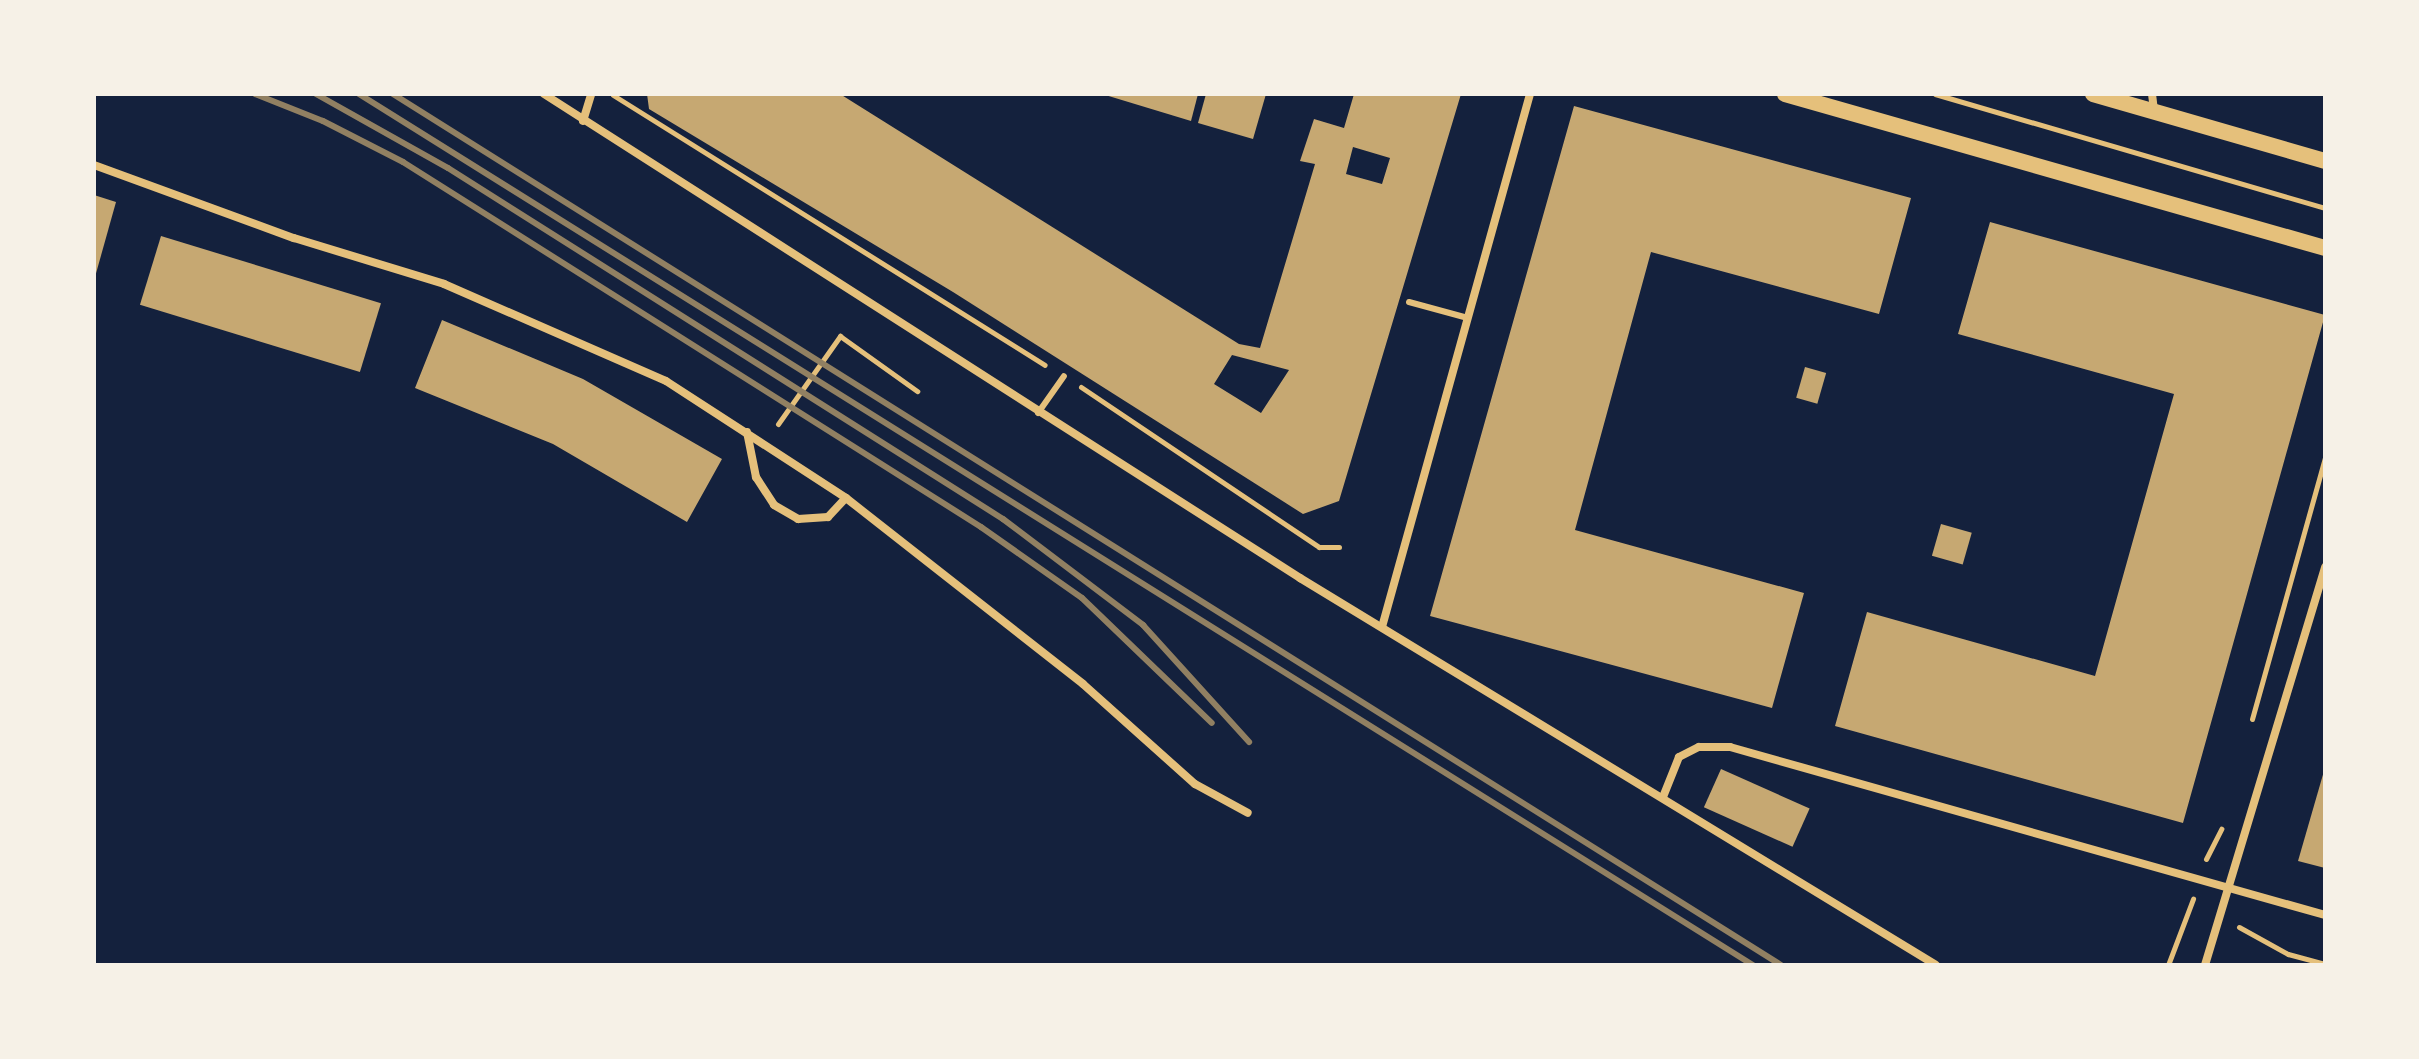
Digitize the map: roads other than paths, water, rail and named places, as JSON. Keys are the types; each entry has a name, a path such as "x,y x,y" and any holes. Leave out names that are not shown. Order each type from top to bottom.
{"main road":[{"path":"1785,94 2325,248"},
{"path":"2093,94 2325,161"}],"street":[{"path":"544,94 1038,413 1936,965"},
{"path":"583,121 591,94"},
{"path":"1382,627 1530,94"},
{"path":"2152,94 2155,112"},
{"path":"94,165 294,238 444,284 666,381 846,498 1083,684 1195,784 1248,813"},
{"path":"746,431 756,477 774,505 798,519 828,517 846,498"},
{"path":"2205,965 2325,567"},
{"path":"1663,797 1679,757 1699,747 1730,747 2325,915"}],"lane":[{"path":"1409,302 1468,318"},
{"path":"1038,413 1064,376"}],"railway":[{"path":"255,94 323,121 403,162 981,527 1082,598 1212,723"},
{"path":"316,94 448,168 1003,519 1143,625 1249,742"},
{"path":"359,94 1753,965"},
{"path":"393,94 1781,965"}]}
